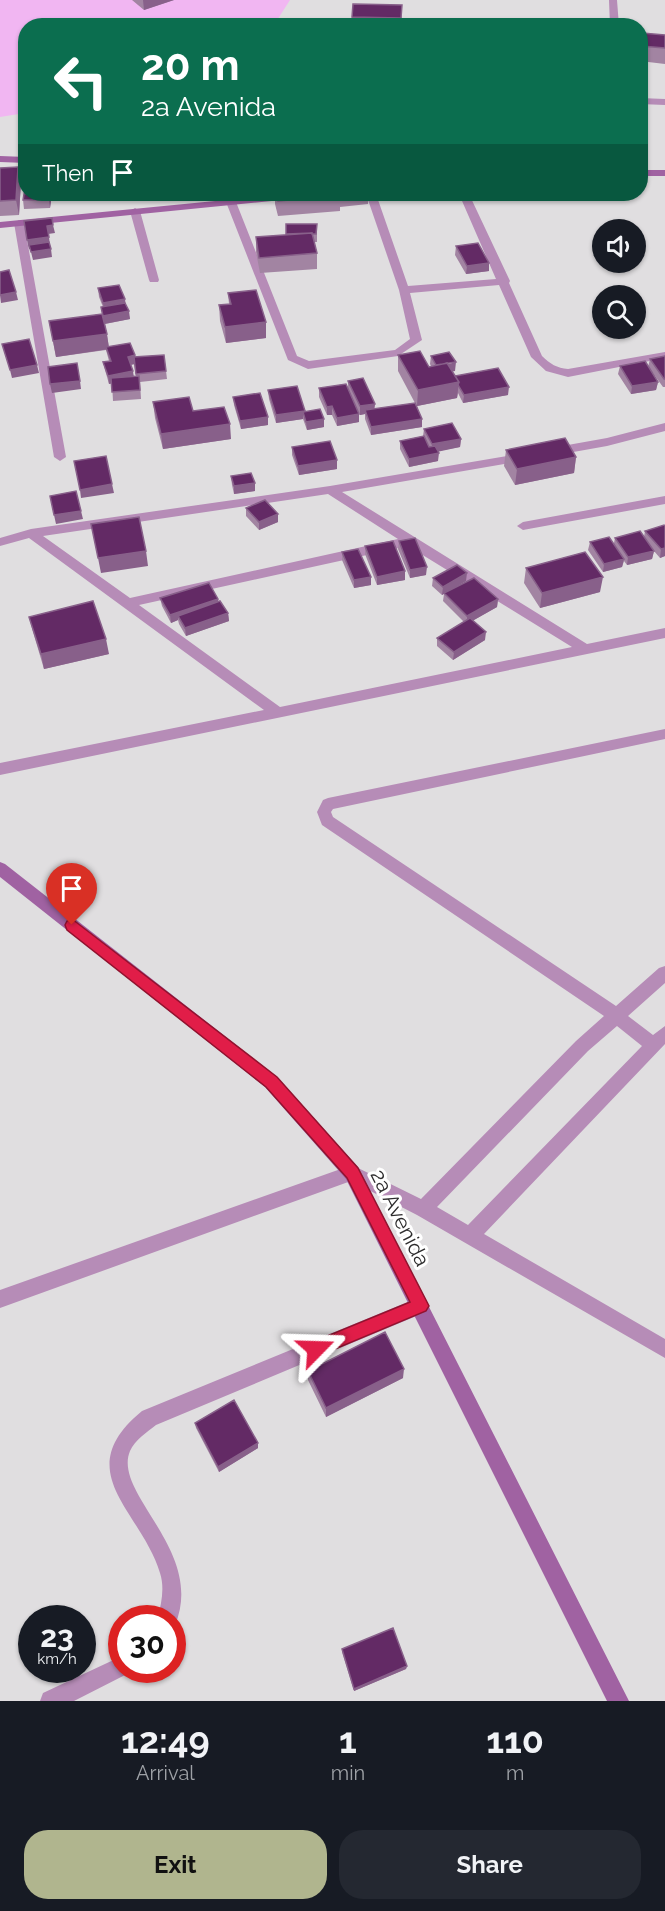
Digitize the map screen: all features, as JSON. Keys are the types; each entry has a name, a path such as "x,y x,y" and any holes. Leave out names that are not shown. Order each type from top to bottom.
{"street":[{"path":"613,0 614,18"},
{"path":"648,101 665,102"},
{"path":"0,159 18,160"},
{"path":"648,173 665,172"},
{"path":"0,225 241,201"},
{"path":"231,202 292,358 308,364 398,353 416,340 404,290 373,201"},
{"path":"467,201 537,357 543,365 553,371 568,373 665,355"},
{"path":"135,211 154,280"},
{"path":"20,223 60,457"},
{"path":"404,290 505,281"},
{"path":"0,542 31,533 330,490 607,442 665,427"},
{"path":"330,490 585,649"},
{"path":"523,526 665,500"},
{"path":"31,533 277,712"},
{"path":"128,603 410,541"},
{"path":"0,769 665,633"},
{"path":"470,1236 659,1039 615,1015 327,821 324,812 328,804 664,735"},
{"name":"2a Avenida","path":"0,868 272,1082 352,1173 618,1701"},
{"path":"423,1209 615,1015 665,974"},
{"path":"0,1299 352,1173 423,1209 665,1349"},
{"path":"171,1605 173,1586 165,1560 123,1483 119,1457 129,1436 149,1418 420,1306"},
{"path":"51,1701 108,1673"}],"shaded area":[{"path":"0,0 290,0 278,18 18,18 18,114 0,117"}],"building":[{"path":"353,4 402,5 401,18 352,17"},
{"path":"648,34 665,35 665,48 648,47"},
{"path":"18,167 16,200 0,201 0,168"},
{"path":"52,218 53,225 47,226 49,237 27,240 24,221"},
{"path":"286,224 317,224 316,234 286,234"},
{"path":"312,233 317,253 259,258 256,237"},
{"path":"49,242 51,249 31,252 29,245"},
{"path":"478,243 489,263 467,266 456,246"},
{"path":"9,270 16,292 0,295 0,272"},
{"path":"119,285 125,299 103,303 98,288"},
{"path":"256,290 266,322 225,327 219,305 231,304 228,293"},
{"path":"125,303 129,311 103,316 101,307"},
{"path":"102,314 107,334 53,341 49,321"},
{"path":"29,339 37,365 10,370 2,344"},
{"path":"130,343 135,355 128,357 133,371 108,376 103,362 111,361 106,347"},
{"path":"420,351 429,367 447,363 459,382 418,390 398,355"},
{"path":"449,352 456,362 436,365 431,356"},
{"path":"164,355 166,371 136,374 134,357"},
{"path":"665,356 665,379 664,379 650,359"},
{"path":"645,361 658,382 632,386 620,366"},
{"path":"77,363 80,381 50,384 48,367"},
{"path":"498,368 509,387 464,395 455,376"},
{"path":"139,376 140,390 112,392 111,378"},
{"path":"363,378 375,404 360,406 348,381"},
{"path":"346,384 359,414 337,418 332,406 327,407 319,388"},
{"path":"297,386 305,411 276,415 268,390"},
{"path":"260,393 268,417 240,421 233,397"},
{"path":"189,397 193,411 224,407 230,424 161,434 153,402"},
{"path":"415,403 422,419 371,427 365,410"},
{"path":"320,409 324,419 306,422 303,412"},
{"path":"452,423 461,439 432,444 424,429"},
{"path":"424,436 429,447 435,446 439,453 409,459 400,441"},
{"path":"565,438 576,457 517,469 506,450"},
{"path":"330,441 337,460 298,466 292,447"},
{"path":"106,456 112,484 80,490 74,461"},
{"path":"251,473 255,483 234,486 231,476"},
{"path":"76,491 81,511 54,515 50,496"},
{"path":"265,500 278,514 259,522 246,508"},
{"path":"139,517 146,551 98,558 91,524"},
{"path":"664,525 665,548 661,549 645,531"},
{"path":"640,531 654,551 628,557 615,538"},
{"path":"609,537 624,559 604,564 590,542"},
{"path":"415,538 427,567 410,570 399,541"},
{"path":"393,541 405,571 377,577 365,546"},
{"path":"358,549 371,577 354,580 342,552"},
{"path":"585,552 603,577 542,593 526,568"},
{"path":"457,565 467,573 443,587 433,578"},
{"path":"474,578 498,599 467,616 444,593"},
{"path":"209,583 218,599 170,615 160,598"},
{"path":"93,601 106,639 41,654 29,617"},
{"path":"220,601 228,613 185,628 178,616"},
{"path":"470,618 486,632 454,652 437,638"},
{"path":"385,1332 404,1369 326,1408 308,1371"},
{"path":"234,1400 258,1443 218,1467 195,1423"},
{"path":"393,1628 407,1666 354,1689 342,1649"}],"route":[{"path":"72,925 272,1082 352,1173 420,1306 316,1349"}]}
